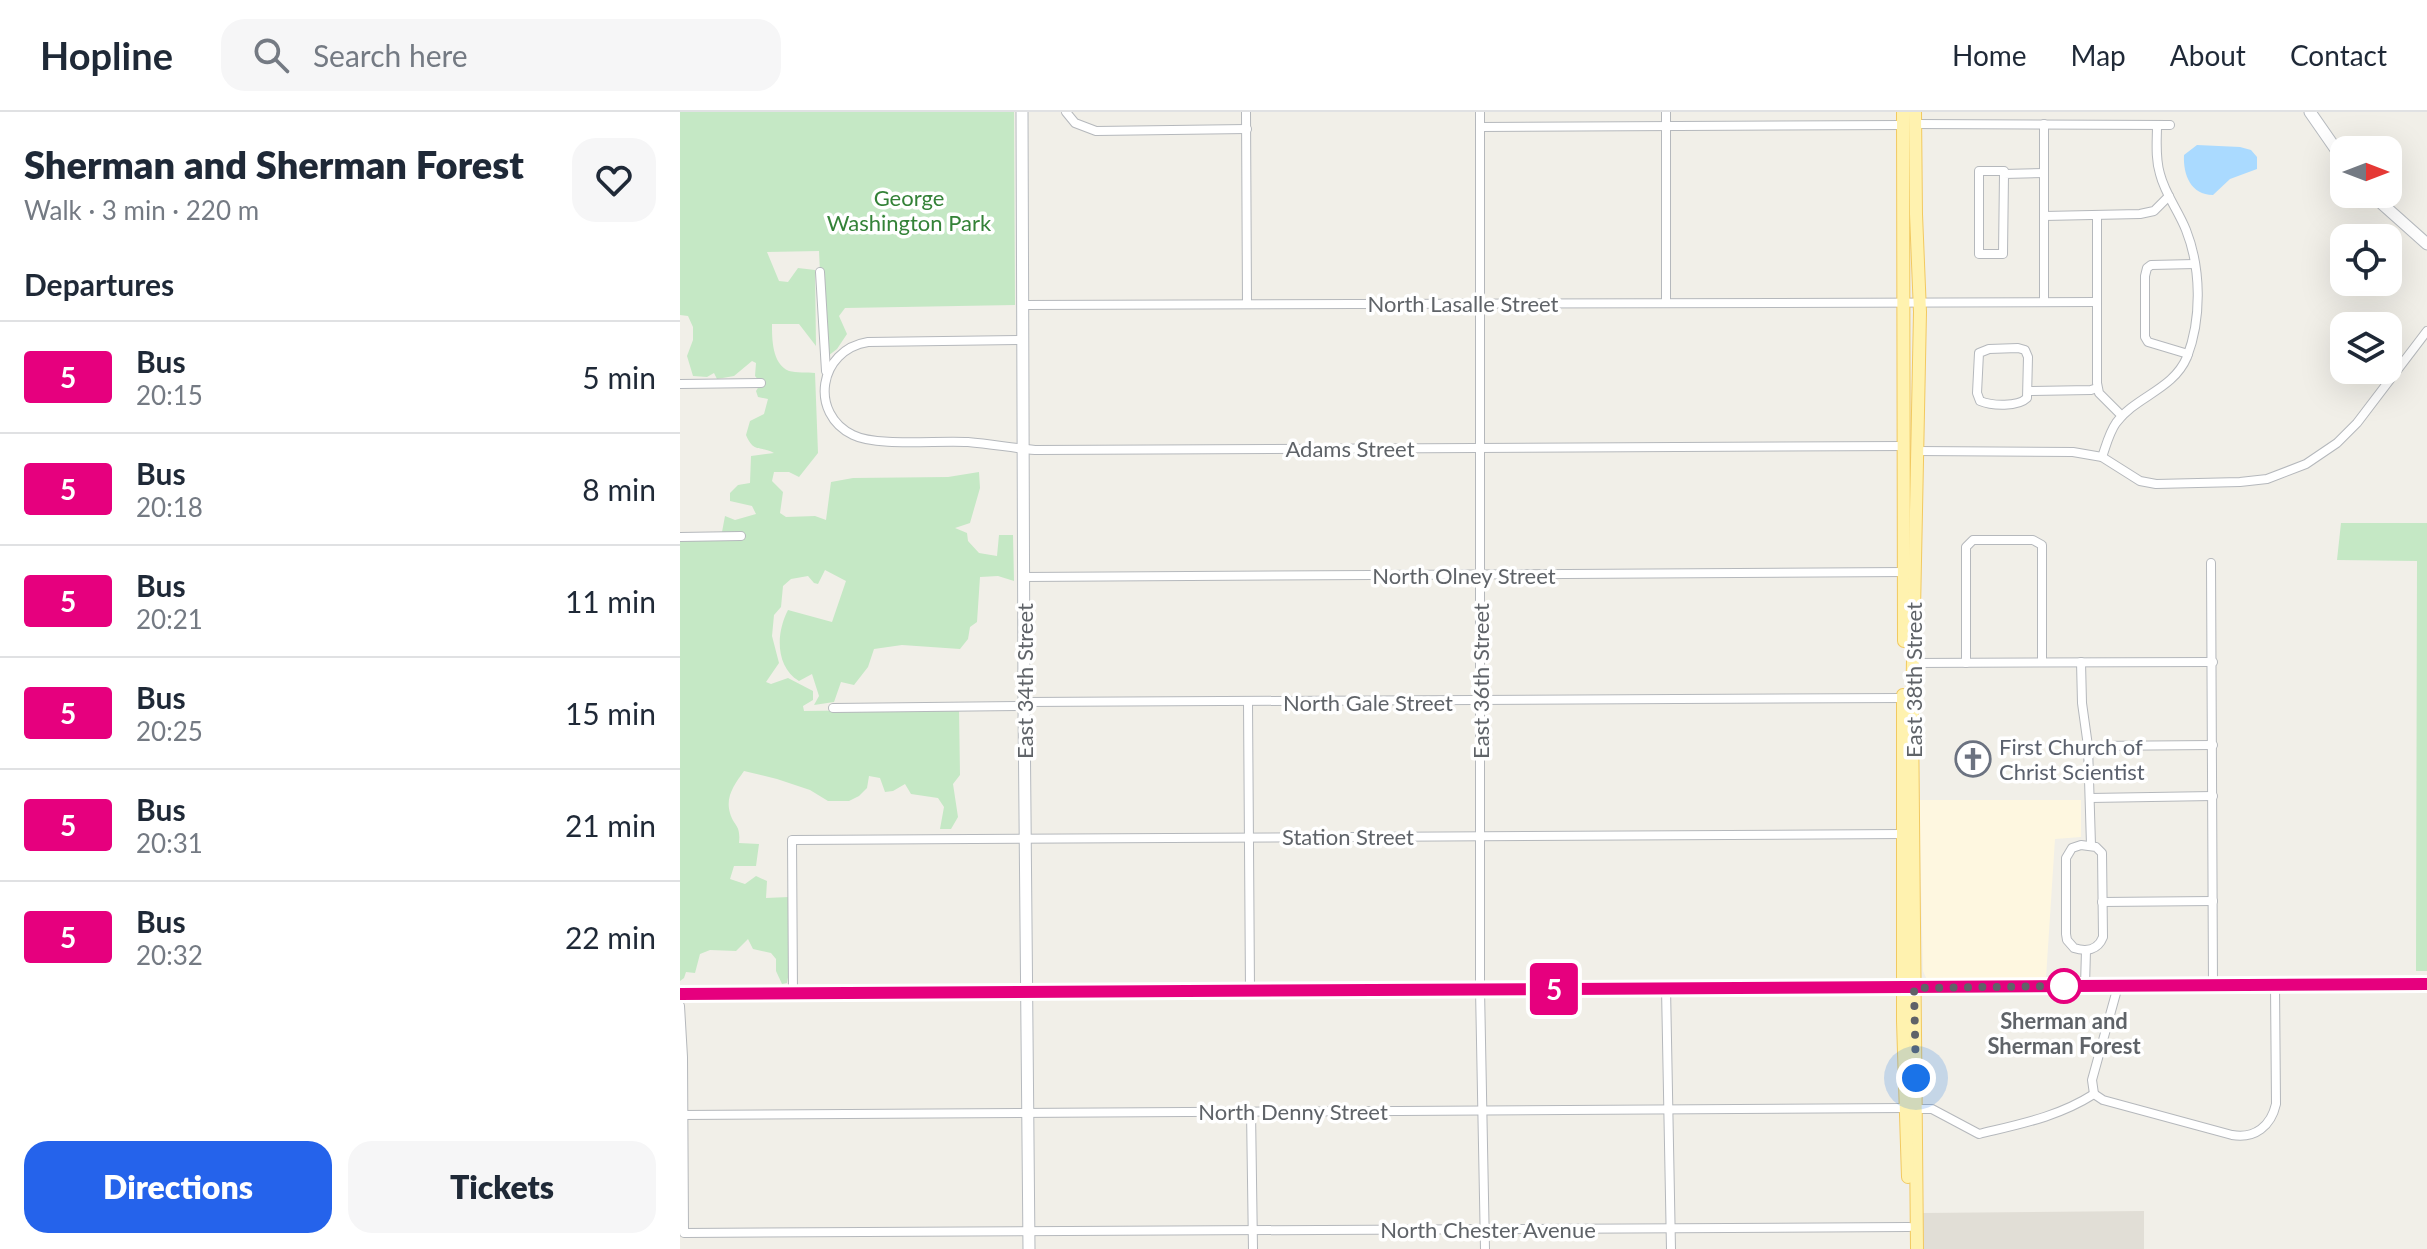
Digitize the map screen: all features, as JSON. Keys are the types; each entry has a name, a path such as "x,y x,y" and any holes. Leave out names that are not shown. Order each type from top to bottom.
{"main road":[{"name":"East 34th Street","path":"1022,112 1029,1249"},
{"path":"2310,112 2330,141"},
{"name":"East 38th Street","path":"1909,118 1904,301 1911,448 1909,988"},
{"name":"East 38th Street","path":"1909,118 1920,301 1905,572 1903,834 1917,1249"},
{"path":"2386,208 2427,244"},
{"path":"680,994 2427,984"},
{"name":"East 38th Street","path":"1909,1249 1911,1108"}],"street":[{"path":"1066,112 1075,123 1096,131 1247,129"},
{"path":"1246,112 1247,304"},
{"name":"East 36th Street","path":"1480,112 1480,989 1485,1249"},
{"path":"1666,112 1666,301"},
{"path":"1480,127 1666,126 1909,118 2170,125"},
{"path":"2044,124 2044,301"},
{"path":"2157,125 2158,167 2186,229 2195,264 2198,299 2188,354 2179,372 2122,416 2110,434 2102,457 2140,481 2156,484 2267,479 2300,467 2321,456 2357,423 2427,331"},
{"path":"2004,174 2003,254 1979,254 1979,171 2044,173"},
{"path":"2044,216 2148,213 2169,196"},
{"path":"2097,216 2097,388 2122,416"},
{"path":"2188,354 2148,342 2145,337 2145,276 2151,265 2195,264"},
{"name":"Adams Street","path":"820,272 827,405 839,427 865,440 967,442 1023,449 1911,448 2057,451 2102,457"},
{"name":"North Lasalle Street","path":"1022,305 2097,302"},
{"path":"826,377 838,355 852,346 867,342 1022,340"},
{"path":"1989,349 2025,350 2028,357 2028,391 2027,398 2021,403 1987,404 1980,401 1977,393 1979,353 1989,349"},
{"path":"680,384 761,383"},
{"path":"2028,391 2097,388"},
{"path":"680,537 741,536"},
{"path":"1966,663 1966,547 1973,540 2033,540 2040,543 2042,662"},
{"path":"2211,563 2213,985"},
{"name":"North Olney Street","path":"1023,577 1905,572"},
{"path":"2081,662 2082,703 2088,746 2091,845"},
{"path":"1912,663 2213,662"},
{"name":"North Gale Street","path":"833,708 1903,698"},
{"path":"1248,702 1250,990"},
{"path":"2088,746 2213,745"},
{"path":"2090,798 2213,796"},
{"name":"Station Street","path":"793,994 792,840 1903,834"},
{"path":"2091,845 2102,853 2102,902 2103,937 2098,947 2077,950 2067,940 2066,858 2072,848 2091,845"},
{"path":"2102,902 2213,901"},
{"path":"2085,986 2086,950"},
{"path":"2118,986 2092,1080 2094,1094 2103,1100 2232,1135 2246,1136 2256,1133 2270,1121 2276,1104 2275,985"},
{"path":"1666,988 1671,1249"},
{"path":"680,1006 682,1115"},
{"name":"North Denny Street","path":"682,1115 1911,1108 1932,1109 1979,1134 2046,1118 2094,1094"},
{"path":"1251,1111 1253,1249"},
{"name":"North Chester Avenue","path":"682,1115 684,1233 1909,1227"}],"shaded area":[{"path":"1919,800 2081,800 2081,837 2055,839 2046,978 1927,980 1923,971"},
{"path":"2144,1211 2144,1249 1923,1249 1922,1213"}],"green space":[{"name":"George Washington Park","path":"680,112 1014,112 1015,305 845,308 839,316 847,334 837,349 824,359 819,251 767,252 779,281 788,282 798,268 815,270 816,346 799,324 772,324 774,350 783,368 815,373 818,453 799,477 789,472 774,472 772,481 783,492 780,513 786,517 815,516 826,520 831,482 853,478 948,477 979,472 980,488 970,523 955,528 967,533 968,541 979,553 997,556 999,535 1013,535 1014,581 998,576 980,577 977,622 970,627 968,639 960,649 902,645 874,649 868,667 854,685 841,682 834,702 814,705 819,696 812,674 799,681 785,667 780,648 781,629 788,610 832,622 846,581 825,570 818,584 808,576 791,579 783,586 781,607 774,615 772,636 779,663 766,682 771,684 788,678 813,691 813,700 803,706 804,711 959,709 960,775 953,784 958,817 951,829 940,829 944,807 938,798 911,794 905,784 885,792 880,778 869,776 867,788 859,796 849,801 828,801 810,790 744,771 730,796 730,813 738,829 739,843 759,844 756,866 734,866 730,879 745,884 756,876 767,881 766,898 789,897 789,972 787,983 782,984 776,971 776,959 771,953 753,949 748,939 736,951 710,950 700,954 695,973 686,972 680,981 680,541 743,539 722,532 725,516 735,520 756,514 752,506 730,501 730,493 738,485 750,483 751,456 774,453 755,447 746,435 750,421 764,414 768,399 758,397 756,391 761,383 755,376 756,363 752,361 734,376 717,379 714,373 707,377 693,376 687,356 693,340 693,327 688,316 680,315"},
{"path":"2341,523 2427,523 2427,971 2416,971 2417,561 2337,560"}],"water":[{"path":"2197,145 2251,150 2257,157 2257,169 2230,179 2213,195 2199,192 2187,176 2184,162 2184,155"}],"bus line":[{"name":"5","path":"680,994 2427,984"}],"place":[{"name":"First Church of Christ Scientist","path":"1973,759"},
{"name":"Sherman and Sherman Forest","path":"2064,986"}],"route":[{"path":"1916,1078 1914,988 2067,986 2064,986"}]}
